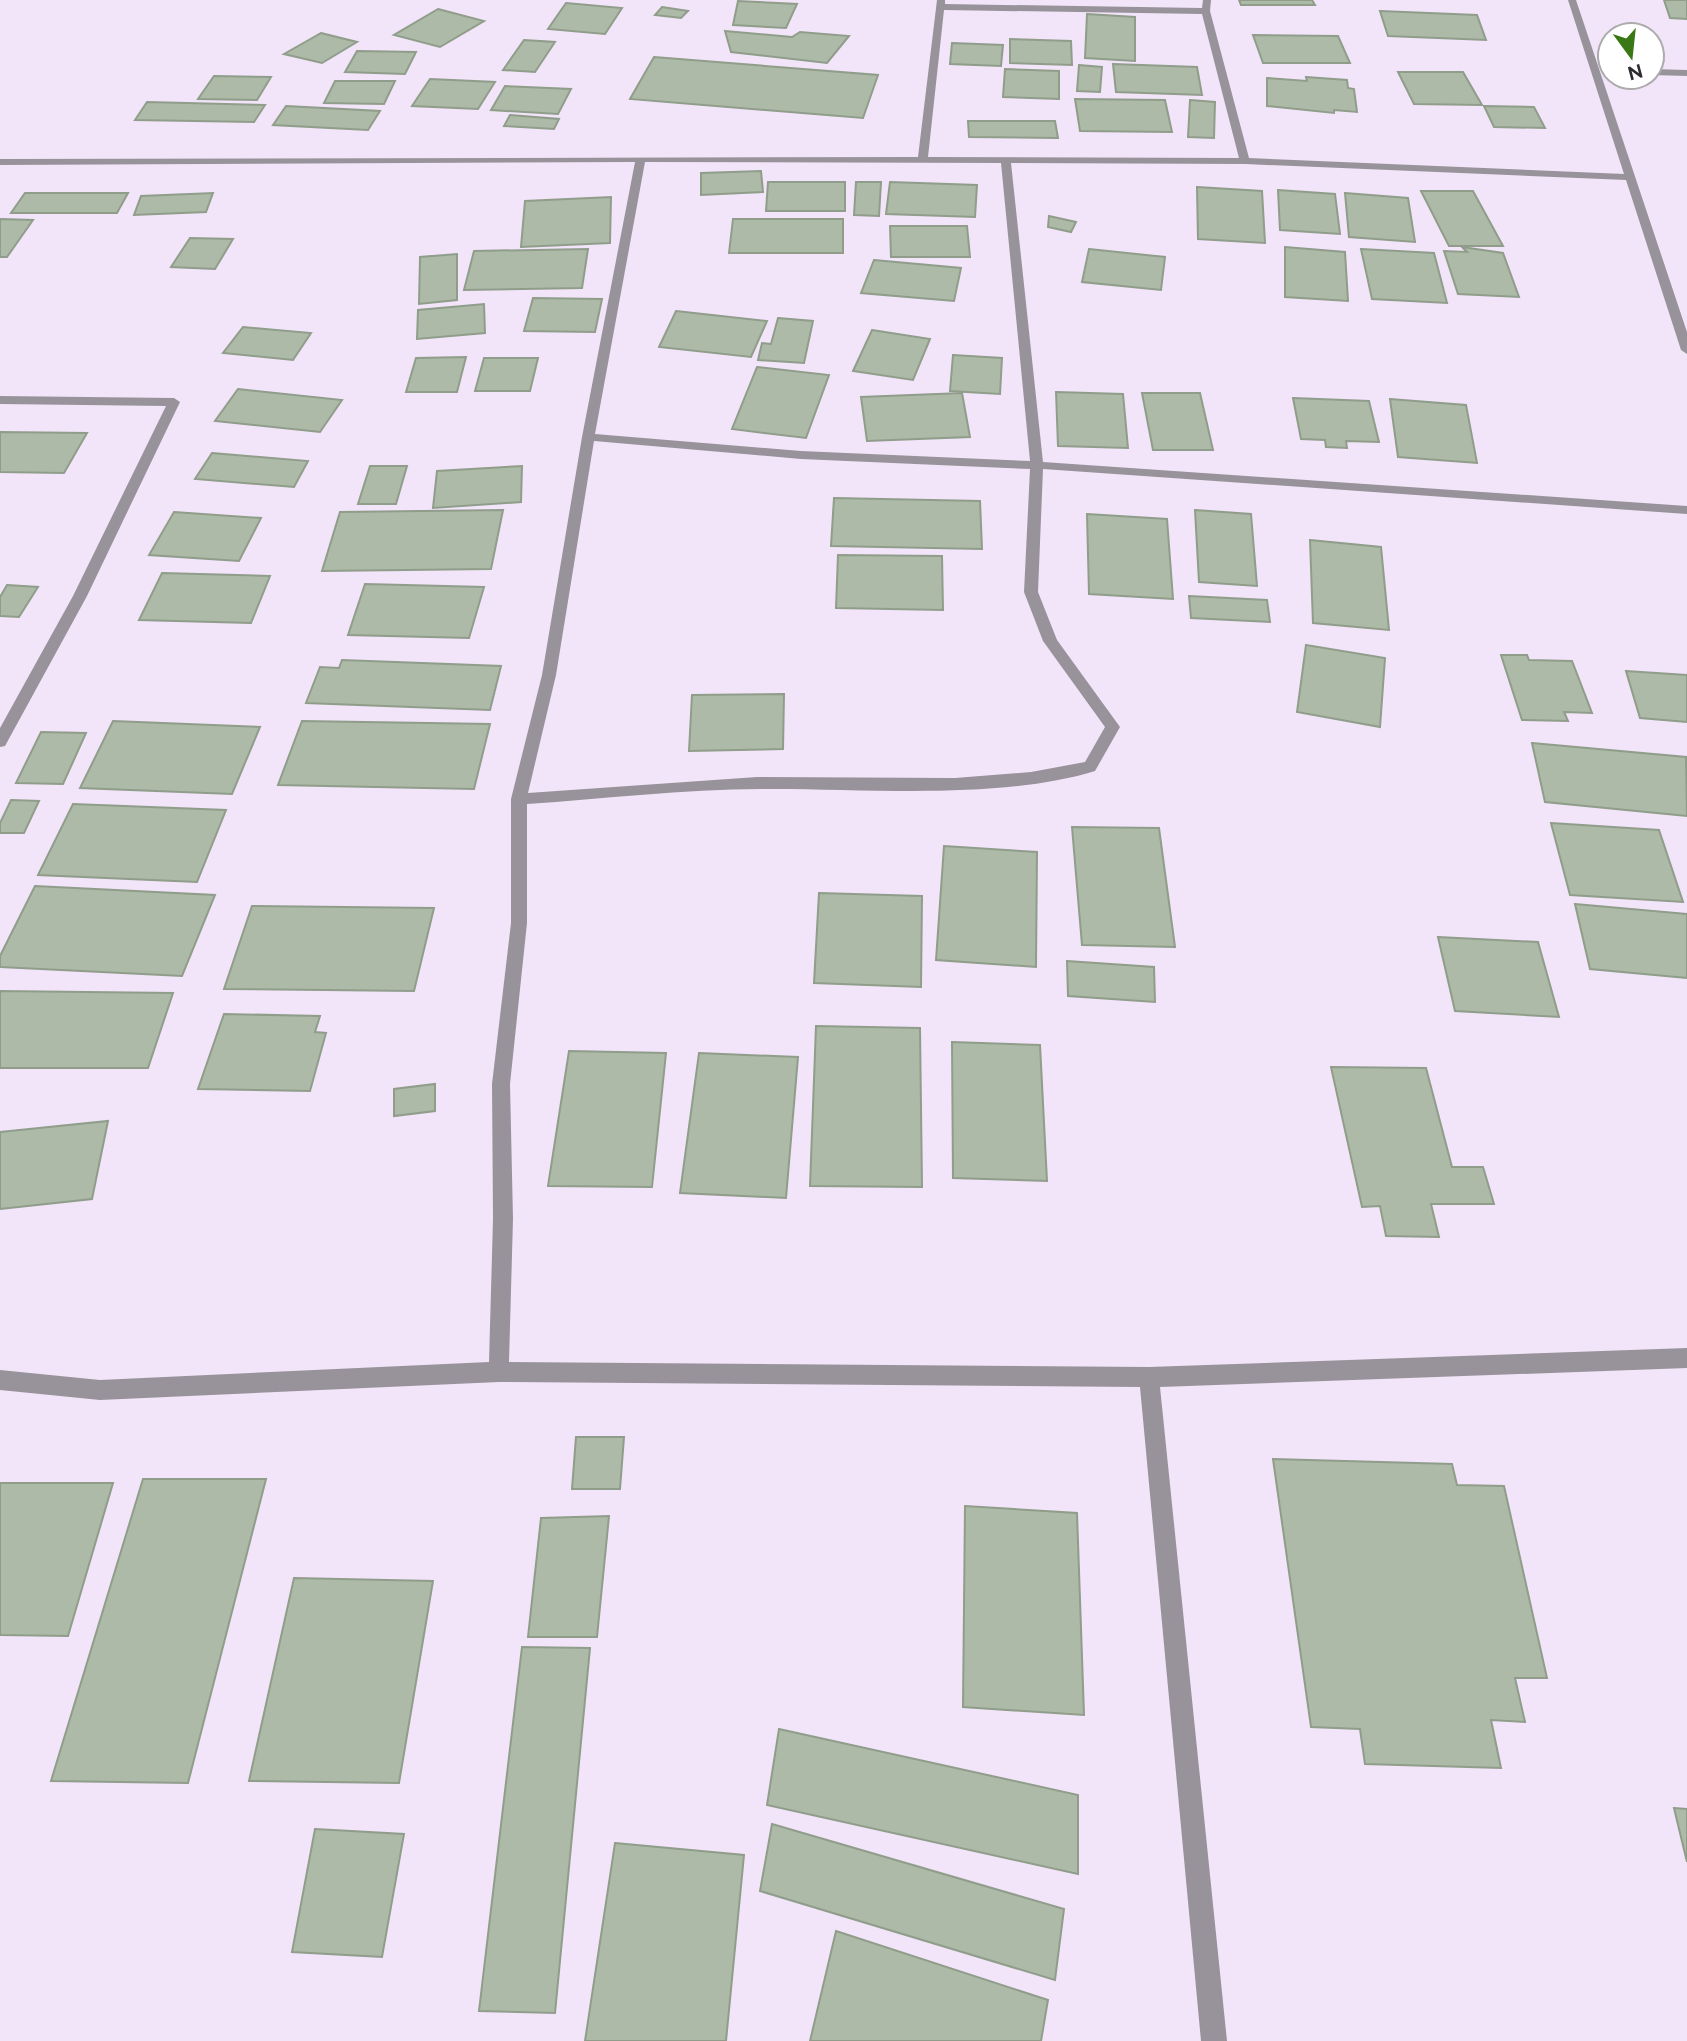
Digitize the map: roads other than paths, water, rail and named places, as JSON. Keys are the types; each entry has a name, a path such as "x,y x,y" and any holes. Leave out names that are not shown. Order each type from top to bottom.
{"street":[{"path":"1572,0 1596,66"},
{"path":"923,159 940,4 1206,6 1245,160"},
{"path":"1666,72 1687,73"},
{"path":"1604,91 1687,350"},
{"path":"499,1372 503,1219 501,1084 519,923 519,799 548,675 587,437 641,159"},
{"path":"0,162 1245,160 1632,177"},
{"path":"519,799 757,783 955,784 1031,778 1090,767 1113,727 1050,641 1031,592 1032,519 1037,465 1006,162"},
{"path":"0,400 174,402 80,596 0,742"},
{"path":"587,437 801,455 1037,465 1687,510"},
{"path":"0,1380 100,1390 499,1372 1149,1377 1687,1358"},
{"path":"1149,1377 1214,2041"}]}
